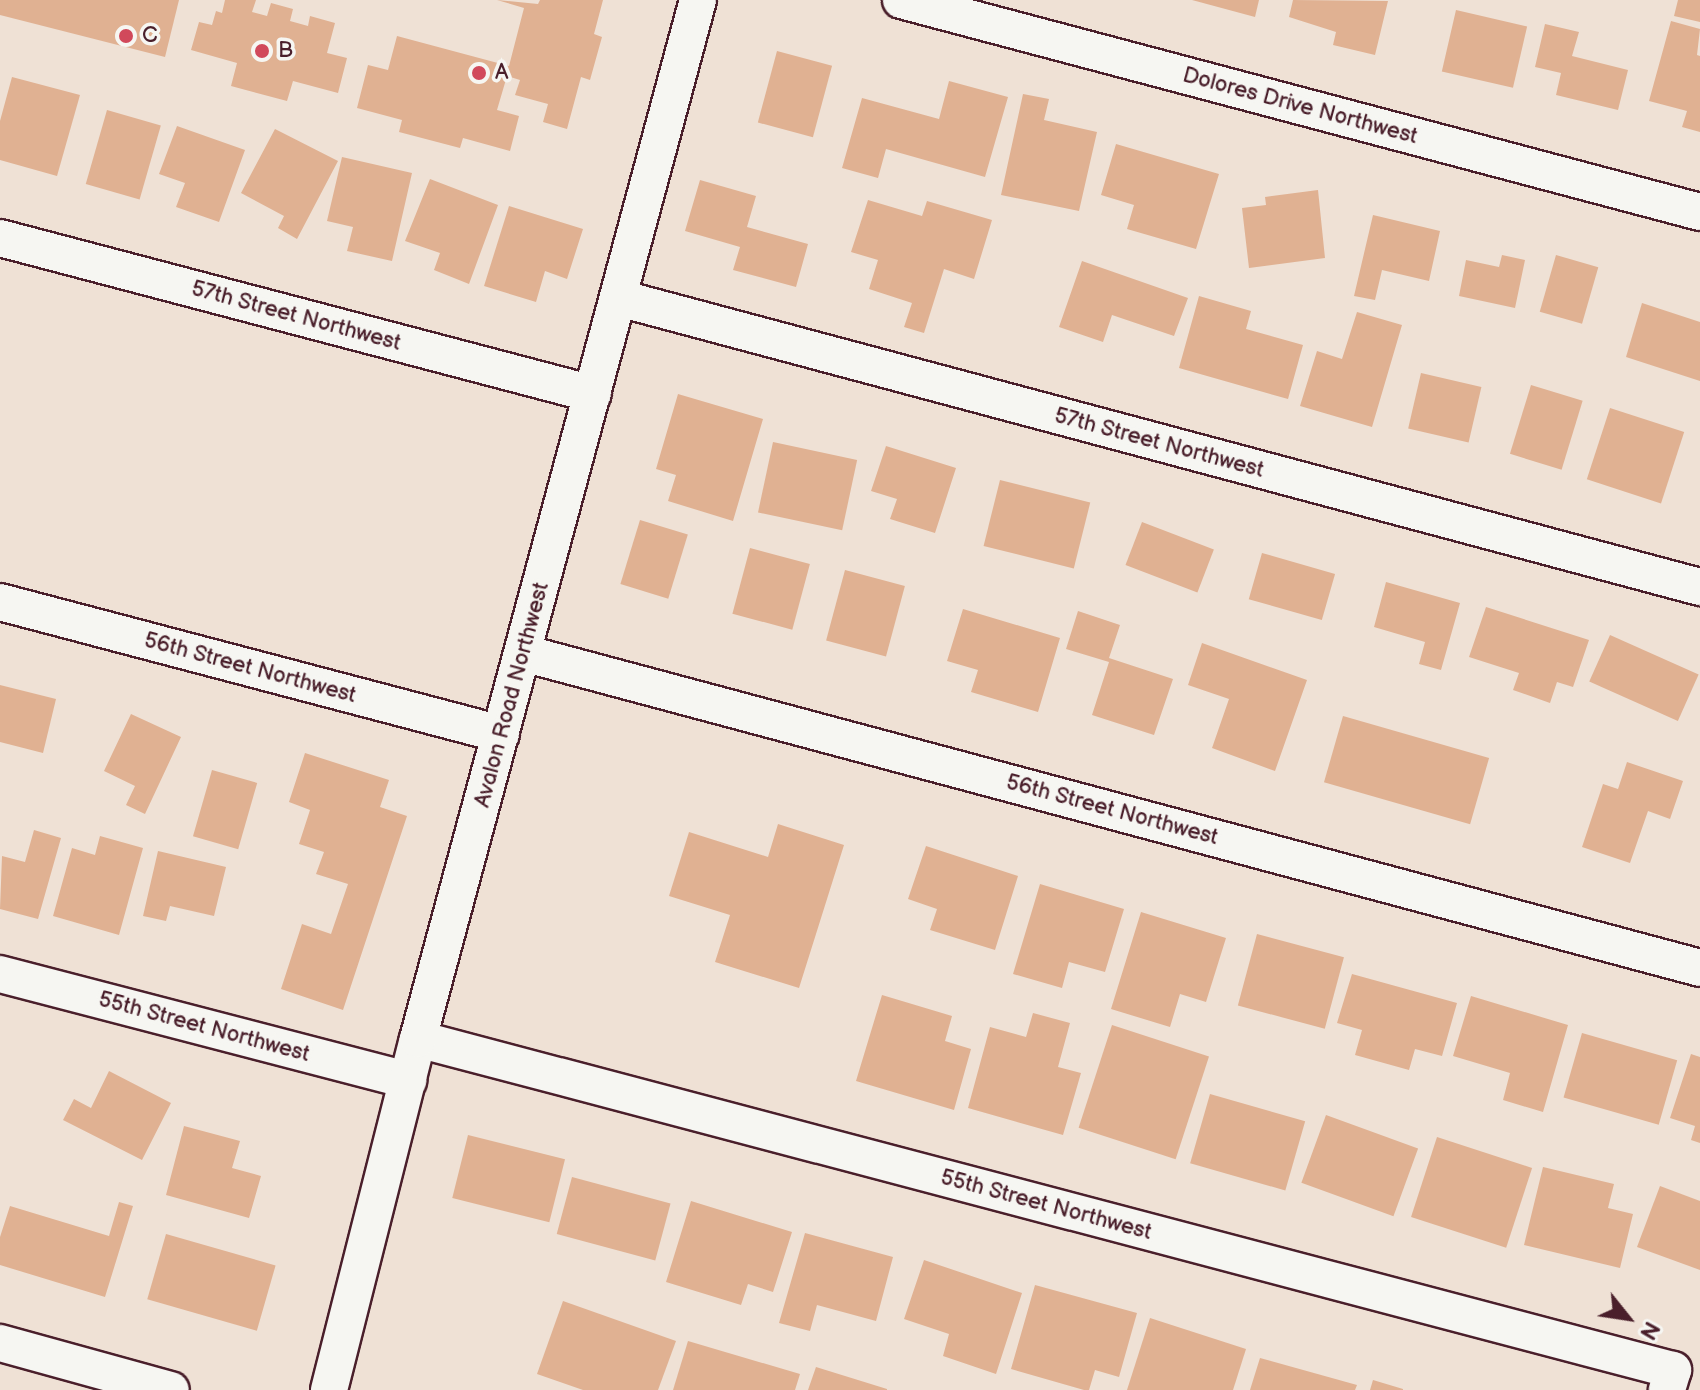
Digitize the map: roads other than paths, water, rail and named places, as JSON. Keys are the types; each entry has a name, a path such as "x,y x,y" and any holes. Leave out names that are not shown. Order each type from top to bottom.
{"street":[{"name":"Avalon Road Northwest","path":"329,1390 418,1039 698,0"},
{"name":"Dolores Drive Northwest","path":"901,0 1700,212"},
{"name":"57th Street Northwest","path":"0,238 593,394"},
{"name":"57th Street Northwest","path":"619,298 1700,587"},
{"name":"56th Street Northwest","path":"0,602 501,734"},
{"name":"56th Street Northwest","path":"523,653 1700,968"},
{"name":"55th Street Northwest","path":"0,974 408,1080"},
{"name":"55th Street Northwest","path":"418,1039 1670,1380"},
{"path":"0,1343 171,1390"}],"place":[{"name":"C","path":"126,36"},
{"name":"B","path":"262,51"},
{"name":"A","path":"479,73"}]}
